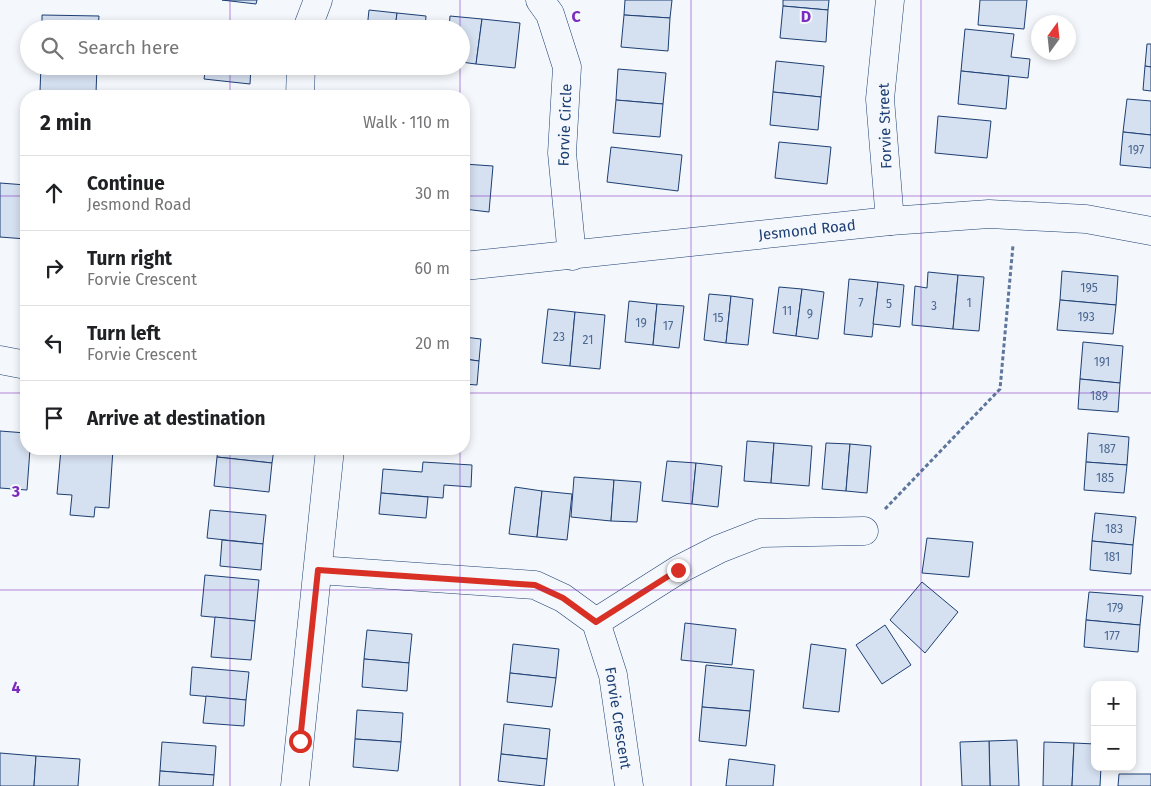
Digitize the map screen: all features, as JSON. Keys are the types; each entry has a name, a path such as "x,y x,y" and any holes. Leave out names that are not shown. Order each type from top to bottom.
{"street":[{"path":"310,20 318,0"},
{"name":"Forvie Circle","path":"540,0 550,14 568,67 562,153 572,256"},
{"name":"Forvie Street","path":"890,0 880,99 890,222"},
{"path":"300,90 301,75"},
{"name":"Jesmond Road","path":"470,265 890,222 989,214 1086,219 1151,231"},
{"path":"0,360 20,364"},
{"path":"295,786 329,455"},
{"path":"318,570 535,585 563,598 596,622 678,570 719,549 760,533 864,531"},
{"name":"Forvie Crescent","path":"596,622 613,675 629,786"}],"path":[{"path":"864,531 1000,389 1015,215"}],"building":[{"path":"222,0 257,0 256,4"},
{"path":"625,0 672,0 670,18 624,15"},
{"path":"783,0 829,0 828,10 783,6"},
{"path":"980,0 1027,0 1024,29 978,25"},
{"path":"783,6 828,10 826,42 780,38"},
{"path":"369,10 397,13 396,20 368,20"},
{"path":"397,13 426,16 426,20 396,20"},
{"path":"42,15 99,16 99,20 42,20"},
{"path":"624,15 670,18 668,51 621,47"},
{"path":"450,16 482,19 476,64 470,63 470,20 450,20"},
{"path":"482,19 520,23 515,68 476,64"},
{"path":"965,29 1014,34 1011,57 1030,59 1028,78 961,71"},
{"path":"1147,44 1151,44 1151,67 1145,66"},
{"path":"776,61 824,66 821,97 773,92"},
{"path":"1145,66 1151,67 1151,91 1143,90"},
{"path":"618,69 666,73 663,104 616,100"},
{"path":"961,71 1009,76 1006,109 958,104"},
{"path":"41,75 97,75 96,90 40,90"},
{"path":"205,75 250,75 250,84 204,79"},
{"path":"773,92 821,97 818,130 770,125"},
{"path":"1127,99 1151,101 1151,135 1123,132"},
{"path":"616,100 663,104 660,137 613,133"},
{"path":"938,116 991,121 987,158 935,153"},
{"path":"1123,132 1151,135 1151,168 1120,165"},
{"path":"779,142 831,147 827,184 775,178"},
{"path":"611,147 682,155 678,191 607,182"},
{"path":"470,164 493,166 489,212 470,210"},
{"path":"0,183 20,185 20,239 0,237"},
{"path":"1062,271 1118,276 1116,305 1060,300"},
{"path":"928,272 958,275 953,329 912,325 915,286 927,288"},
{"path":"958,275 984,277 979,331 953,329"},
{"path":"849,279 878,282 872,337 844,334"},
{"path":"878,282 904,285 900,327 873,324"},
{"path":"779,287 802,289 796,336 773,333"},
{"path":"802,289 824,292 818,339 796,336"},
{"path":"709,294 731,296 726,343 704,340"},
{"path":"731,296 753,299 748,345 726,343"},
{"path":"1060,300 1116,305 1113,334 1057,330"},
{"path":"629,301 657,304 653,345 625,342"},
{"path":"657,304 684,306 679,348 653,345"},
{"path":"548,309 575,312 570,366 542,363"},
{"path":"575,312 605,315 600,369 570,366"},
{"path":"470,338 481,339 479,361 470,360"},
{"path":"1083,342 1123,346 1120,383 1080,379"},
{"path":"470,360 479,361 477,385 470,384"},
{"path":"1080,379 1120,383 1118,412 1078,409"},
{"path":"0,431 20,433 20,455 30,455 27,490 0,488"},
{"path":"1088,433 1129,437 1127,465 1086,462"},
{"path":"747,441 774,443 771,483 744,481"},
{"path":"774,443 812,446 809,486 771,483"},
{"path":"826,443 850,444 846,491 822,489"},
{"path":"850,444 871,446 867,493 846,491"},
{"path":"60,455 113,455 109,508 95,507 94,517 70,515 72,495 57,494"},
{"path":"217,455 273,455 272,463 217,457"},
{"path":"217,457 272,463 269,492 214,486"},
{"path":"667,461 696,463 692,504 662,501"},
{"path":"423,462 472,465 471,487 444,485 443,498 381,493 383,469 422,472"},
{"path":"1086,462 1127,465 1124,493 1084,490"},
{"path":"696,463 722,466 718,507 692,504"},
{"path":"574,477 614,480 611,521 571,517"},
{"path":"614,480 641,482 637,522 611,521"},
{"path":"515,487 542,491 537,537 509,534"},
{"path":"542,491 572,494 567,540 537,537"},
{"path":"381,493 428,497 426,518 379,514"},
{"path":"210,510 266,515 263,544 207,538"},
{"path":"1095,513 1136,517 1133,545 1092,541"},
{"path":"927,538 973,542 969,577 922,573"},
{"path":"222,540 263,544 261,570 220,566"},
{"path":"1092,541 1133,545 1131,574 1090,570"},
{"path":"205,575 259,580 255,621 201,616"},
{"path":"922,582 958,612 925,653 890,620"},
{"path":"1089,592 1143,596 1140,625 1086,620"},
{"path":"215,617 255,621 251,660 211,657"},
{"path":"1086,620 1140,625 1138,652 1084,647"},
{"path":"685,623 736,629 732,665 681,660"},
{"path":"885,625 911,665 882,684 856,645"},
{"path":"367,630 412,634 409,663 364,659"},
{"path":"513,644 559,649 556,678 510,673"},
{"path":"811,644 846,649 839,712 803,708"},
{"path":"364,659 409,663 407,691 362,687"},
{"path":"706,665 754,670 750,711 702,707"},
{"path":"192,667 249,672 246,700 190,695"},
{"path":"510,673 556,678 552,707 507,702"},
{"path":"206,696 246,700 244,726 203,723"},
{"path":"702,707 750,711 746,746 699,741"},
{"path":"357,710 403,713 401,742 355,739"},
{"path":"504,724 550,729 547,759 501,754"},
{"path":"355,739 401,742 398,771 353,767"},
{"path":"1017,740 1019,786 990,786 989,741"},
{"path":"989,741 990,786 962,786 960,742"},
{"path":"162,742 216,746 214,775 160,771"},
{"path":"1044,742 1074,743 1072,786 1043,786"},
{"path":"1074,743 1091,744 1091,771 1101,771 1100,786 1072,786"},
{"path":"0,753 36,756 34,786 0,786"},
{"path":"501,754 547,759 544,786 498,781"},
{"path":"36,756 80,759 78,786 34,786"},
{"path":"729,759 775,765 773,786 726,786"},
{"path":"160,771 214,775 213,786 159,786"},
{"path":"1119,774 1151,774 1151,786 1118,786"}],"route":[{"path":"300,741 318,570 535,585 563,598 596,622 678,570"}]}
